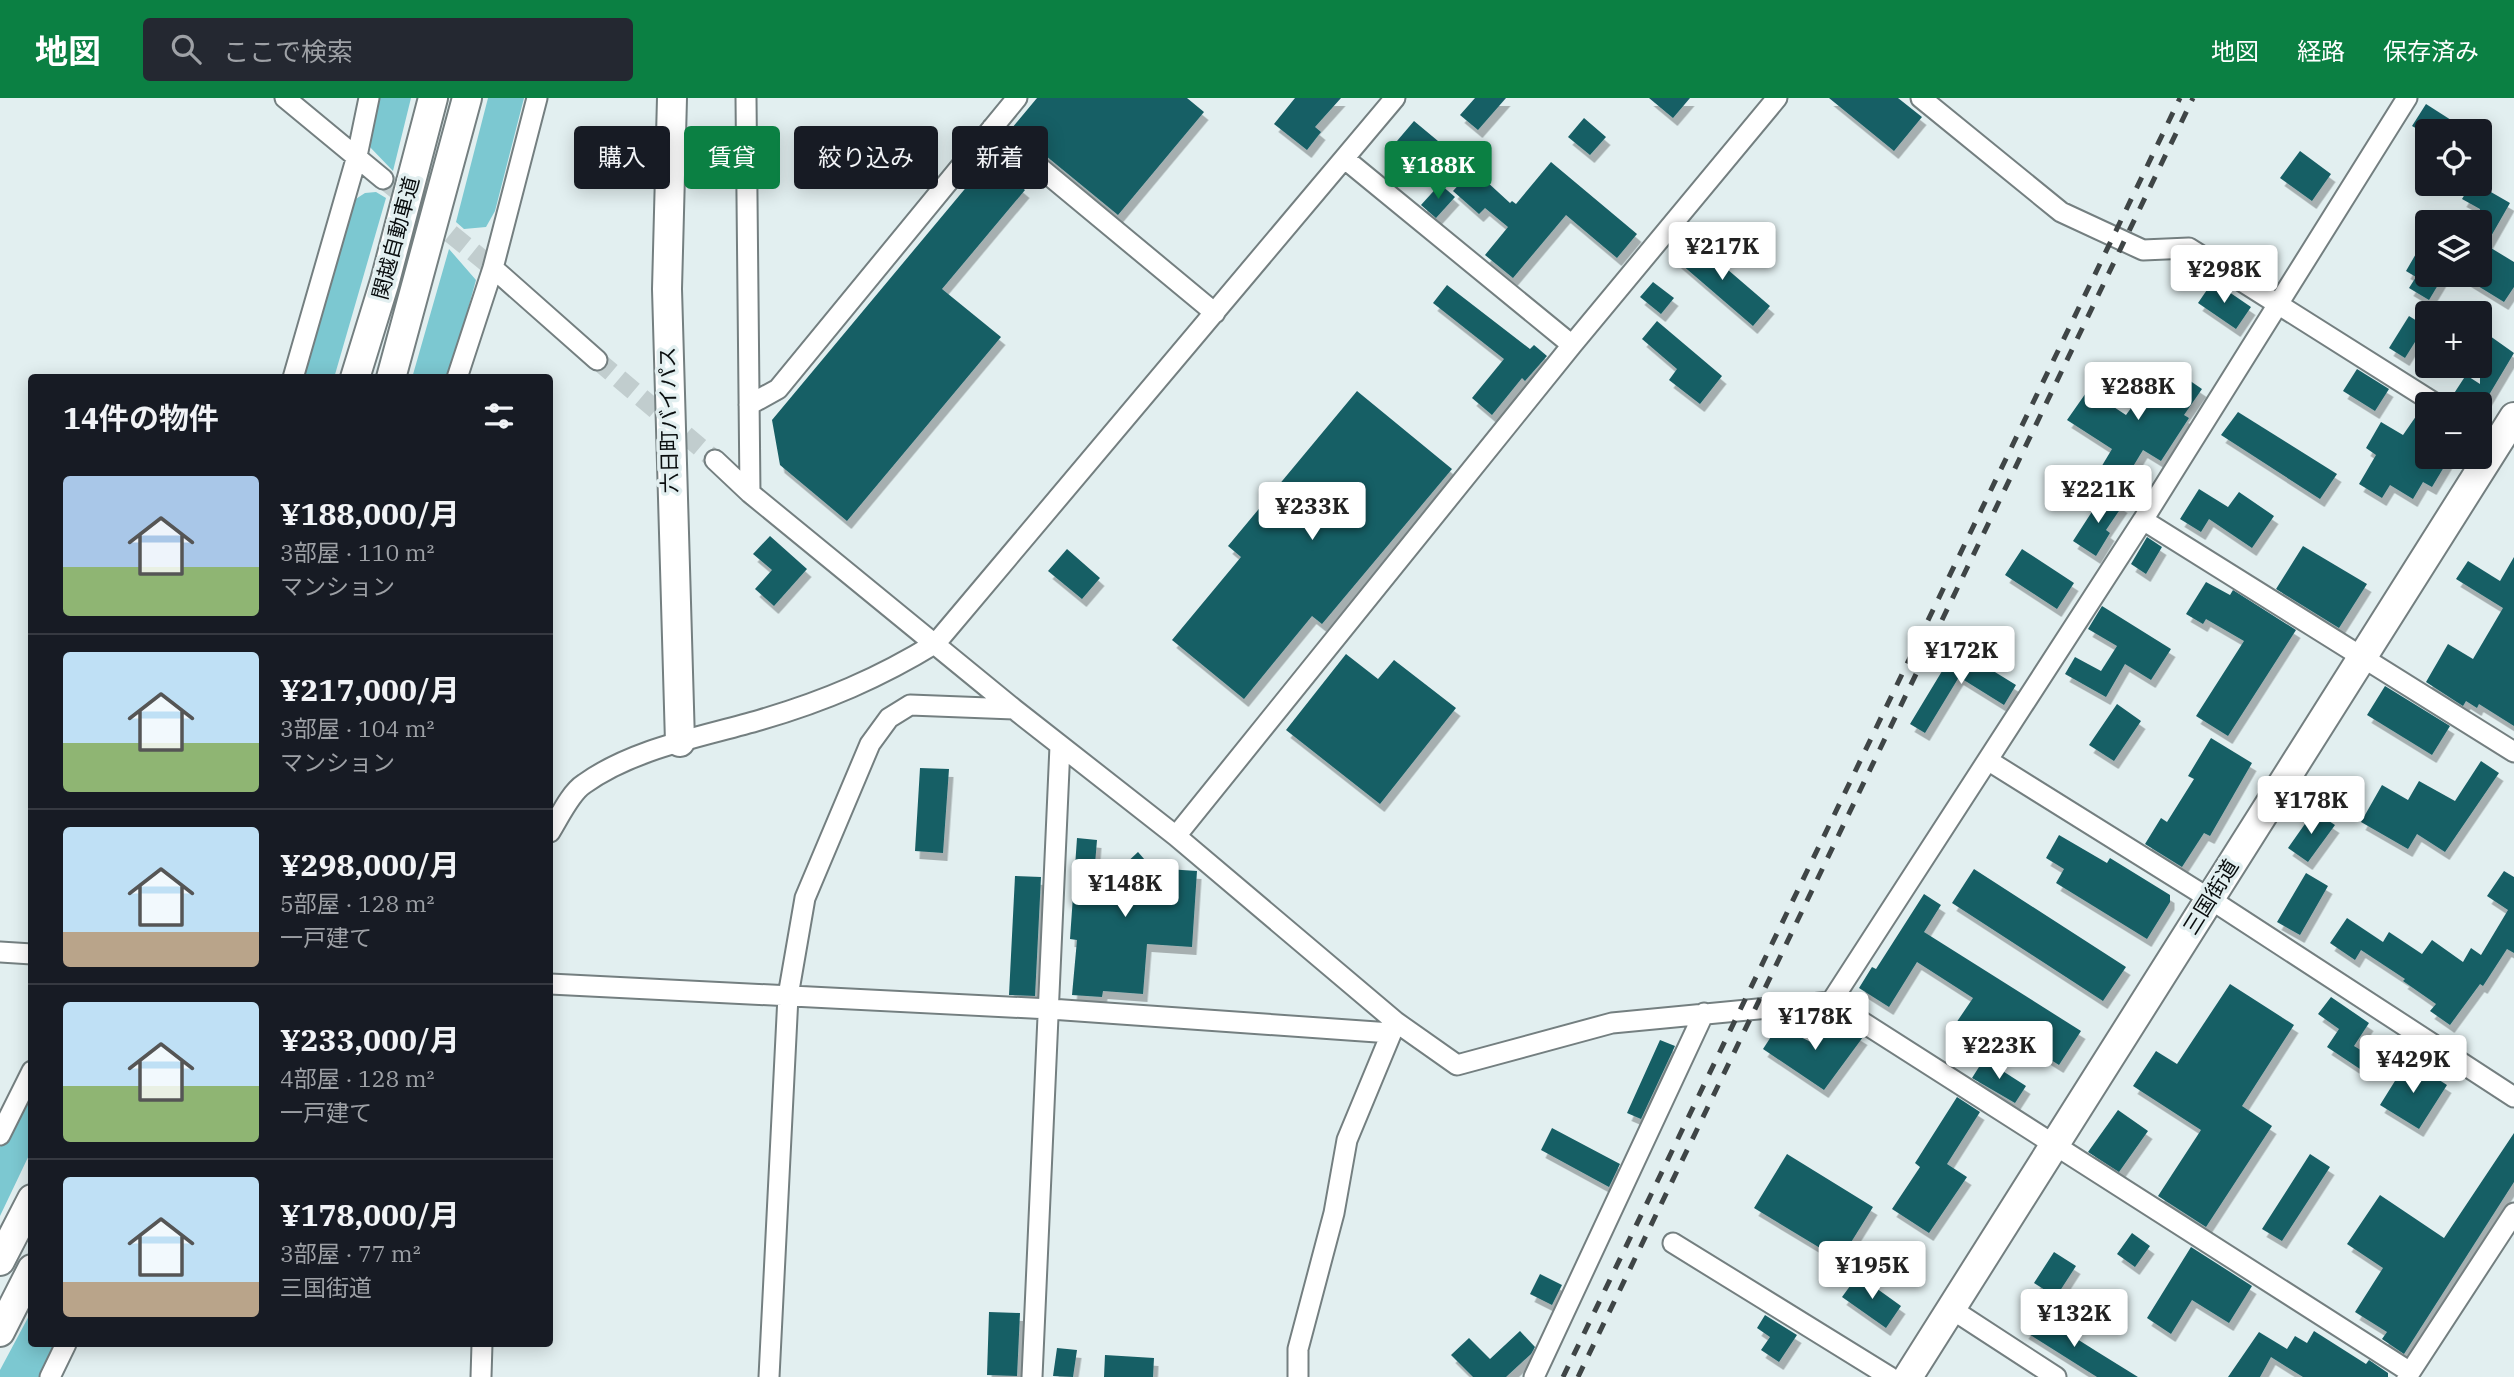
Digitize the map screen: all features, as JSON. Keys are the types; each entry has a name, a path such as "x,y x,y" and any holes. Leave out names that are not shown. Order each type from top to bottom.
{"highway":[{"name":"関越自動車道","path":"356,374 385,281 433,98"},
{"name":"関越自動車道","path":"392,374 467,98"},
{"name":"六日町バイパス","path":"672,98 667,289 680,742"},
{"name":"三国街道","path":"1908,1377 2502,432"},
{"path":"0,1261 28,1207"},
{"path":"0,1332 28,1277"}],"street":[{"path":"285,98 383,178"},
{"path":"294,374 357,156 369,98"},
{"path":"458,374 493,268 537,98"},
{"path":"746,98 750,493"},
{"path":"994,126 1017,98"},
{"path":"553,828 582,785 680,742 816,703 883,675 936,643 1395,98"},
{"path":"1176,836 1572,345 1777,98"},
{"path":"1921,98 2061,212 2143,250 2189,248 2416,392"},
{"path":"1831,1002 2143,520 2407,98"},
{"path":"1345,159 1572,345"},
{"path":"1048,174 1215,313"},
{"path":"749,405 778,388 952,177"},
{"path":"493,268 597,360"},
{"path":"715,460 750,493 1014,709 1176,836 1394,1027 1457,1065 1612,1023 1831,1002 2056,1144 2409,1375 2514,1213"},
{"path":"2143,520 2514,752"},
{"path":"769,1377 788,996 805,898 870,744 889,718 910,705 1014,709"},
{"path":"1032,1377 1060,746"},
{"path":"1989,761 2210,899 2514,1097"},
{"path":"0,952 28,954"},
{"path":"553,984 1394,1027"},
{"path":"1534,1377 1704,1013"},
{"path":"1298,1377 1298,1349 1334,1213 1347,1140 1394,1027"},
{"path":"0,1135 28,1079"},
{"path":"1674,1243 1890,1377"},
{"path":"1950,1308 2056,1377"},
{"path":"50,1377 65,1347"},
{"path":"481,1377 482,1347"}],"shaded area":[{"path":"379,98 411,98 393,171 368,145"},
{"path":"488,98 524,98 495,211 486,227 464,229 456,222"},
{"path":"376,192 386,198 335,374 302,374 348,204 365,193"},
{"path":"449,249 476,280 450,374 413,374"},
{"path":"28,1089 28,1157 0,1216 0,1147"},
{"path":"28,1318 28,1347 54,1347 39,1377 0,1377 0,1370"}],"building":[{"path":"1037,98 1187,98 1204,112 1118,215 1048,158 1048,126 1014,126"},
{"path":"1295,98 1341,98 1315,127 1321,132 1307,150 1274,124"},
{"path":"1475,98 1506,98 1478,130 1460,115"},
{"path":"1649,98 1690,98 1673,118"},
{"path":"1829,98 1898,98 1922,117 1894,151"},
{"path":"2426,104 2449,119 2416,119"},
{"path":"1584,118 1606,137 1590,155 1568,137"},
{"path":"1414,121 1444,146 1427,166 1397,141"},
{"path":"2300,151 2331,174 2312,201 2280,178"},
{"path":"1551,162 1637,234 1617,258 1566,215 1513,278 1485,255 1508,227 1485,208 1479,214 1453,191 1473,169 1510,203 1512,201 1516,204"},
{"path":"1440,184 1455,197 1436,218 1421,205"},
{"path":"965,189 1025,190 942,289 1001,337 847,521 780,465 772,420"},
{"path":"2492,193 2510,203 2492,234 2492,210 2480,210 2462,199 2464,196 2492,196"},
{"path":"1691,238 1770,306 1753,326 1674,258"},
{"path":"2492,249 2514,262 2514,287 2504,302 2480,287 2492,287"},
{"path":"2415,255 2415,276 2406,271"},
{"path":"2415,279 2415,287 2437,287 2429,300 2409,288"},
{"path":"2213,281 2251,307 2236,329 2198,303"},
{"path":"1653,282 1674,298 1661,314 1640,297"},
{"path":"1447,285 1530,349 1534,345 1547,356 1525,381 1522,378 1492,415 1472,398 1504,359 1433,303"},
{"path":"2409,316 2415,320 2415,342 2405,358 2389,348"},
{"path":"1657,321 1722,376 1700,404 1669,380 1677,369 1642,339"},
{"path":"2492,337 2514,353 2491,392 2455,392 2464,378 2471,378 2480,384 2480,378 2492,378"},
{"path":"2164,363 2202,389 2184,415 2189,418 2161,461 2143,450 2120,488 2097,474 2112,449 2067,420 2088,390 2126,415"},
{"path":"2357,369 2389,389 2375,411 2343,391"},
{"path":"1357,391 1452,469 1322,624 1312,616 1244,699 1172,640 1241,557 1228,546"},
{"path":"2238,412 2337,474 2320,499 2221,435"},
{"path":"2415,418 2415,469 2443,469 2432,487 2423,482 2413,499 2390,485 2382,498 2359,484 2376,455 2366,448 2381,422 2403,435"},
{"path":"2199,489 2228,507 2239,492 2274,516 2252,548 2209,519 2201,532 2180,519"},
{"path":"2104,493 2123,505 2106,530 2110,533 2096,556 2073,541"},
{"path":"770,536 807,569 774,606 755,589 772,570 753,554"},
{"path":"2147,537 2162,547 2146,574 2131,564"},
{"path":"2303,546 2367,584 2339,628 2276,589"},
{"path":"1067,549 1100,578 1082,599 1048,571"},
{"path":"2022,549 2074,583 2057,609 2005,575"},
{"path":"2514,557 2514,726 2479,704 2477,708 2466,701 2463,706 2426,682 2448,644 2473,659 2503,608 2456,579 2468,561 2500,581"},
{"path":"2206,582 2230,595 2233,590 2296,630 2228,736 2196,716 2244,641 2206,619 2203,624 2186,614"},
{"path":"2102,606 2171,649 2151,680 2125,664 2106,697 2065,674 2075,657 2101,671 2117,646 2088,629"},
{"path":"1956,648 2016,685 2004,705 1959,677 1925,733 1910,724"},
{"path":"1346,654 1378,679 1394,660 1456,708 1380,804 1286,730"},
{"path":"2385,686 2450,726 2432,755 2367,715"},
{"path":"2117,704 2141,721 2114,761 2089,745"},
{"path":"2211,738 2252,763 2210,836 2204,833 2182,867 2145,844 2161,818 2167,822 2194,779 2188,776"},
{"path":"2481,761 2499,773 2445,852 2417,834 2408,849 2361,822 2382,785 2408,800 2419,781 2455,801"},
{"path":"920,768 949,769 943,853 915,851"},
{"path":"2314,811 2335,825 2308,862 2288,848"},
{"path":"2059,835 2107,863 2110,858 2170,895 2170,902 2147,939 2056,883 2064,869 2046,858"},
{"path":"1077,838 1097,840 1095,864 1123,866 1138,852 1152,868 1197,871 1192,947 1147,944 1143,994 1103,991 1102,997 1072,995 1077,940 1070,939"},
{"path":"1974,869 2126,967 2103,1001 1952,903"},
{"path":"2504,871 2514,877 2514,953 2507,949 2483,986 2480,984 2450,1025 2430,1011 2436,1004 2403,981 2405,979 2361,950 2355,960 2330,943 2347,918 2383,942 2389,932 2422,954 2432,940 2463,962 2471,948 2481,955 2508,910 2487,896"},
{"path":"2306,873 2328,886 2300,935 2277,922"},
{"path":"1015,876 1041,877 1035,996 1009,995"},
{"path":"1924,894 1941,905 1924,932 2081,1031 2059,1065 2002,1029 1988,1052 1952,1029 1973,998 1917,962 1889,1007 1859,988 1872,967 1876,969"},
{"path":"2230,984 2294,1025 2242,1106 2272,1126 2206,1227 2158,1196 2201,1130 2133,1086 2156,1051 2177,1064"},
{"path":"2331,997 2369,1023 2354,1046 2369,1055 2360,1069 2327,1047 2339,1029 2318,1014"},
{"path":"1834,1019 1863,1037 1824,1090 1763,1049 1778,1026 1817,1045"},
{"path":"1660,1040 1675,1046 1641,1119 1627,1113"},
{"path":"1984,1059 2026,1086 2015,1103 1972,1078"},
{"path":"2408,1060 2447,1085 2419,1129 2380,1105"},
{"path":"1957,1097 1980,1112 1947,1164 1967,1177 1929,1233 1892,1209 1920,1167 1915,1163"},
{"path":"2118,1110 2148,1131 2119,1172 2088,1152"},
{"path":"1552,1128 1620,1164 1609,1187 1541,1150"},
{"path":"2514,1133 2514,1182 2404,1354 2382,1339 2387,1332 2355,1312 2383,1268 2347,1244 2380,1195 2444,1238"},
{"path":"1787,1154 1873,1207 1840,1260 1754,1208"},
{"path":"2310,1154 2330,1167 2282,1241 2262,1229"},
{"path":"2132,1233 2150,1246 2135,1267 2117,1254"},
{"path":"2191,1247 2252,1286 2229,1323 2192,1300 2171,1334 2147,1318"},
{"path":"2054,1252 2076,1266 2056,1297 2034,1283"},
{"path":"1540,1274 1562,1285 1552,1305 1530,1294"},
{"path":"1858,1275 1901,1306 1886,1328 1842,1297"},
{"path":"989,1312 1020,1313 1017,1376 987,1375"},
{"path":"2036,1313 2138,1377 2097,1377 2024,1331"},
{"path":"1765,1315 1797,1335 1779,1362 1761,1350 1770,1337 1757,1328"},
{"path":"1520,1331 1535,1347 1506,1377 1473,1377 1451,1355 1469,1338 1490,1359"},
{"path":"2314,1331 2366,1364 2369,1360 2388,1373 2388,1377 2303,1377 2271,1357 2260,1377 2228,1377 2259,1332 2287,1349 2295,1336 2307,1343"},
{"path":"1057,1348 1077,1350 1073,1377 1053,1376"},
{"path":"1105,1355 1154,1358 1153,1377 1104,1377"}],"tunnel":[{"path":"383,179 493,268"},
{"path":"597,360 715,460"},
{"path":"0,1243 28,1246"}],"railway":[{"path":"1563,1377 2180,98"},
{"path":"1578,1377 2193,98"}]}
